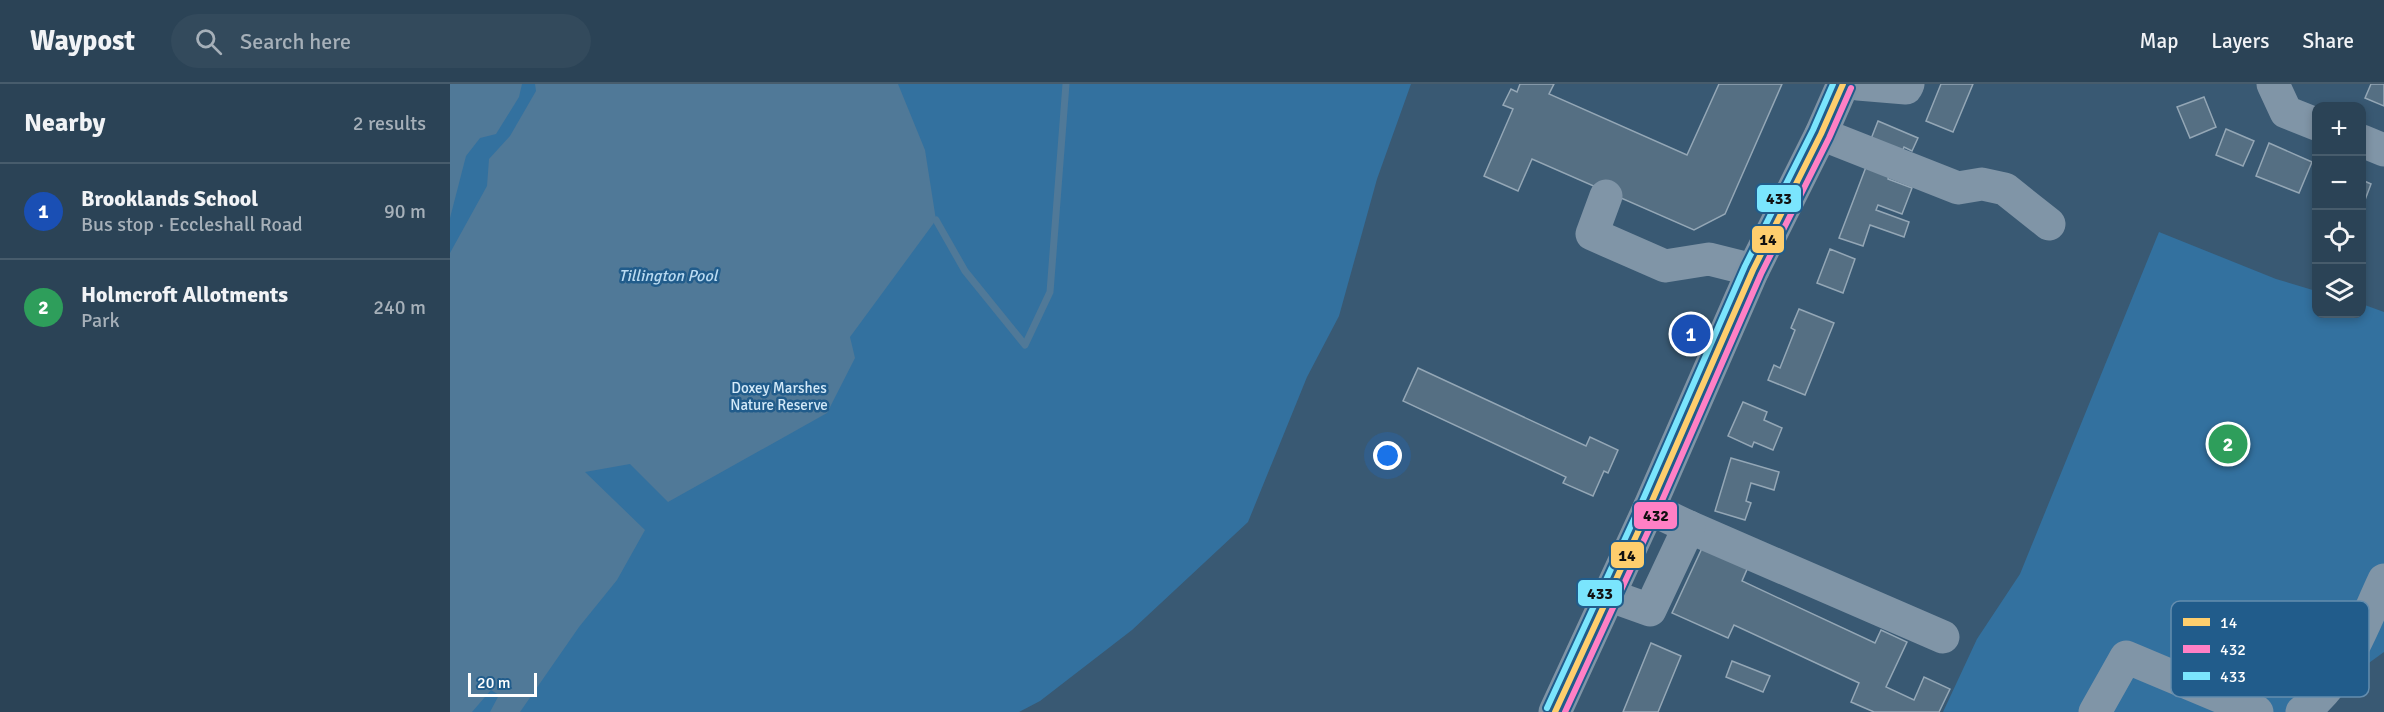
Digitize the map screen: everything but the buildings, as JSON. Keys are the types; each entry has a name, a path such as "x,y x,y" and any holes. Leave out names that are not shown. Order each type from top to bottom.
{"main road":[{"path":"1555,712 1649,507 1753,270 1821,135 1843,84"}],"street":[{"path":"1858,84 1906,88 1908,84"},
{"path":"2273,84 2286,112 2312,122"},
{"path":"1821,135 1958,188 1982,184 2005,189 2049,224"},
{"path":"2366,143 2384,150"},
{"path":"1606,196 1592,234 1665,266 1709,259 1753,270"},
{"path":"1649,507 1689,527 1943,637"},
{"path":"1608,595 1650,610 1689,527"},
{"path":"2369,612 2384,580"},
{"path":"2095,712 2127,657 2171,676"},
{"path":"2222,697 2257,712"},
{"path":"2302,712 2321,697"}],"green space":[{"name":"Doxey Marshes Nature Reserve","path":"450,84 1411,84 1377,179 1339,316 1307,377 1248,522 1132,630 1040,701 1019,712 450,712"},
{"path":"2159,232 2276,279 2312,290 2312,318 2366,318 2366,305 2384,312 2384,652 2369,663 2369,601 2171,601 2171,697 2331,697 2318,712 1943,712 1977,639 2020,574"}],"water":[{"path":"450,84 522,84 519,97 496,134 480,138 466,156 450,218"},
{"name":"Tillington Pool","path":"535,84 898,84 925,150 936,220 850,337 855,358 827,413 668,502 630,464 585,472 645,530 617,580 579,627 520,712 490,712 499,695 491,690 472,712 450,712 450,253 487,186 489,159 510,136 536,91"}],"waterway":[{"path":"936,220 965,271 1025,345 1050,292 1066,84"}],"transit line":[{"name":"433","path":"1547,708 1641,504 1745,266 1813,130 1833,84"},
{"name":"14","path":"1555,712 1649,508 1753,270 1821,134 1843,84"},
{"name":"432","path":"1565,712 1657,512 1761,274 1829,138 1851,88"}],"place":[{"name":"Brooklands School","path":"1691,334"},
{"name":"Holmcroft Allotments","path":"2228,444"}]}
